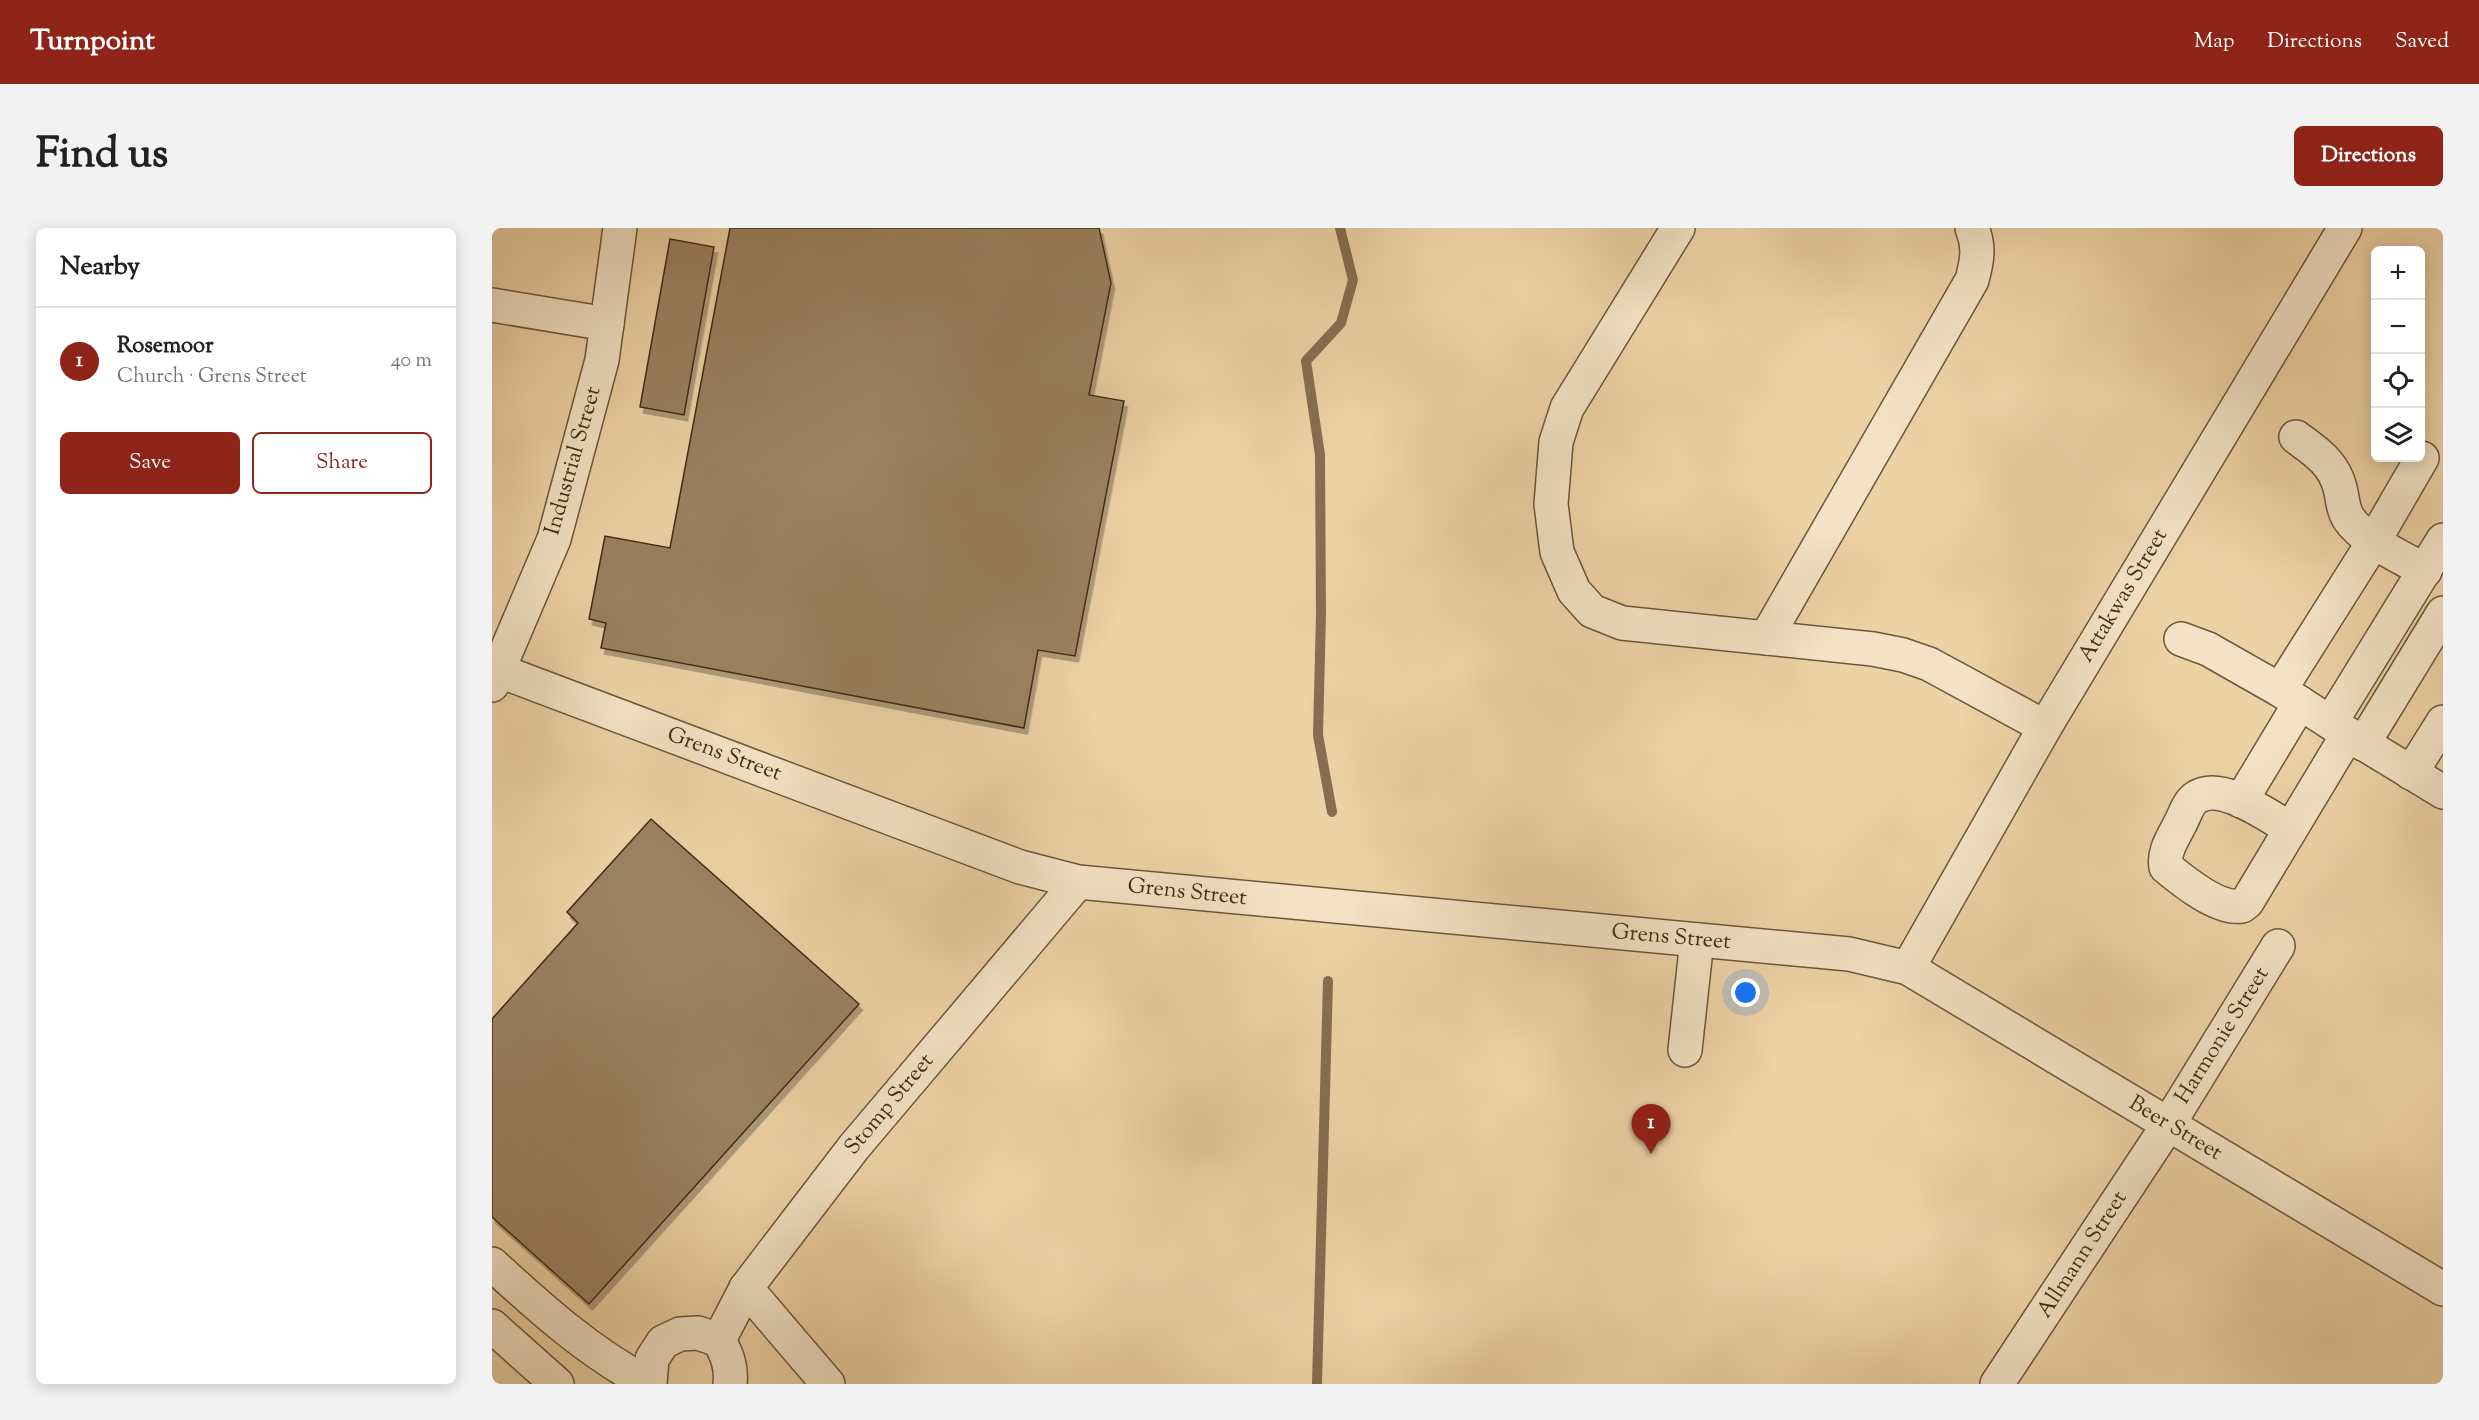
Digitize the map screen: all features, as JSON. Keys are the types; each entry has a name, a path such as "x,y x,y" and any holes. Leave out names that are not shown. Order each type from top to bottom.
{"street":[{"name":"Industrial Street","path":"494,675 554,539 602,360 620,228"},
{"path":"1678,228 1567,408 1556,442 1551,504 1557,552 1574,591 1592,611 1622,623 1873,649 1903,655 1929,664 2045,728"},
{"path":"1766,638 1972,280 1978,256 1977,238 1972,228"},
{"name":"Attakwas Street","path":"1908,968 2045,728 2345,228"},
{"path":"492,305 607,324"},
{"path":"2296,437 2327,460 2340,485 2344,510 2348,518 2374,541 2425,571"},
{"path":"2241,801 2290,697 2374,541 2420,462"},
{"path":"2291,829 2241,801 2223,794 2198,796 2190,804 2166,853 2166,867 2189,886 2228,906 2242,906 2291,829 2348,733 2425,571 2443,540"},
{"path":"2348,733 2443,613"},
{"path":"2181,639 2208,649 2443,792"},
{"name":"Grens Street","path":"494,675 1020,867 1078,882 1848,954 1908,968"},
{"path":"2411,773 2443,722"},
{"name":"Stomp Street","path":"718,1340 746,1288 854,1147 1078,882"},
{"path":"1684,1050 1697,940"},
{"name":"Harmonie Street","path":"2168,1125 2278,946"},
{"name":"Beer Street","path":"1908,968 2168,1125 2439,1277"},
{"name":"Allmann Street","path":"2009,1380 2168,1125"},
{"path":"492,1264 564,1329 596,1353 650,1384 652,1359 663,1342 680,1334 698,1333 718,1340 727,1354 732,1370 730,1384"},
{"path":"746,1288 828,1384"},
{"path":"492,1326 556,1384"}],"building":[{"path":"730,228 1099,228 1111,283 1089,395 1124,401 1075,656 1038,650 1024,728 601,648 606,623 589,619 605,536 670,548"},
{"path":"670,239 714,247 684,415 640,407"},
{"path":"651,819 859,1004 589,1304 492,1217 492,1019 578,923 567,912"}],"waterway":[{"path":"1332,812 1318,735 1321,614 1320,455 1306,361 1341,323 1353,280 1340,228"},
{"path":"1317,1384 1328,981"}],"place":[{"name":"Rosemoor","path":"1651,1154"}]}
